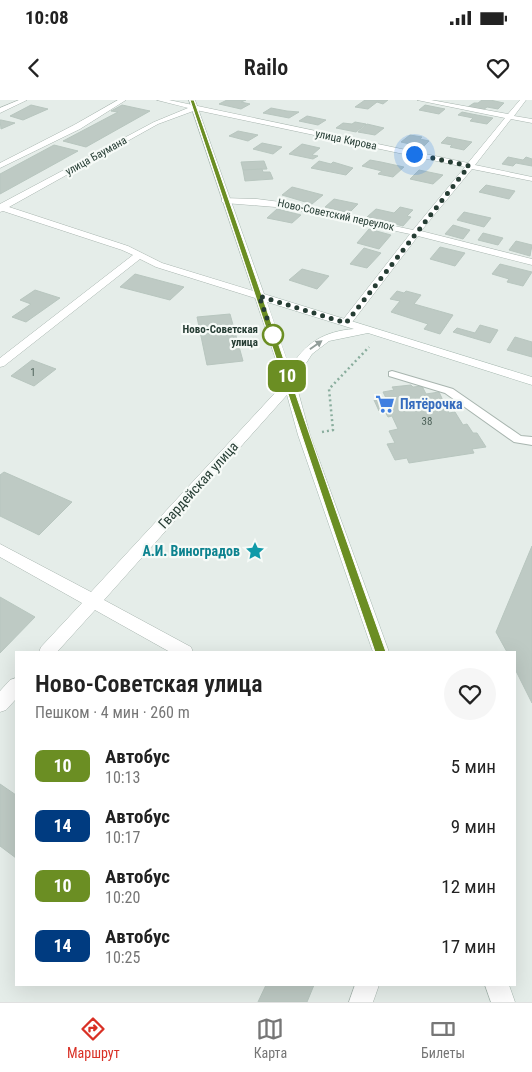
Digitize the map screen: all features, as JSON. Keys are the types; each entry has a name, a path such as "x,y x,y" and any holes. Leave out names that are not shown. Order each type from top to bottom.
{"street":[{"path":"0,111 24,100"},
{"path":"0,166 77,127 123,100"},
{"name":"улица Кирова","path":"160,100 193,104 532,179"},
{"path":"420,100 532,121"},
{"path":"346,323 416,232 523,100"},
{"path":"193,104 290,384 304,435 381,651"},
{"name":"улица Баумана","path":"1,208 193,104"},
{"name":"Ново-Советский переулок","path":"225,200 249,200 286,204 416,232 532,262"},
{"path":"1,208 125,248 172,270 532,381"},
{"path":"0,364 139,255"},
{"name":"Гвардейская улица","path":"48,651 290,384 297,364 311,347 320,341 344,333 381,334"},
{"path":"0,550 183,651"},
{"path":"0,704 15,687"},
{"path":"361,1002 367,986"},
{"path":"497,986 503,1002"}],"lane":[{"path":"392,374 449,392 518,439 532,441"}],"path":[{"path":"304,435 333,430 329,389 381,334"}],"building":[{"path":"227,100 246,100 241,102 250,104 241,109 219,104"},
{"path":"365,100 388,100 383,104 377,102 368,109 355,107"},
{"path":"482,100 504,103 498,109 487,107 483,110 468,107"},
{"path":"31,105 48,109 23,120 10,116"},
{"path":"122,105 150,111 86,147 63,141 118,112 111,111"},
{"path":"425,105 445,109 439,114 419,110"},
{"path":"271,108 299,112 289,118 263,113"},
{"path":"462,112 493,118 487,124 470,121 473,118 458,115"},
{"path":"307,116 326,120 318,125 299,121"},
{"path":"1,120 15,123 1,129"},
{"path":"355,122 366,124 356,132 336,128 343,123 352,124"},
{"path":"367,124 384,128 375,135 358,132"},
{"path":"238,131 258,135 248,141 229,136"},
{"path":"410,135 422,137 420,139 429,141 423,147 401,142"},
{"path":"447,137 472,142 464,150 441,143"},
{"path":"262,143 282,147 273,154 253,149"},
{"path":"302,144 320,148 312,155 318,156 313,159 289,154"},
{"path":"54,145 78,151 0,194 0,174"},
{"path":"508,157 523,160 526,157 532,159 532,166 516,163 513,166 502,164"},
{"path":"370,160 404,167 393,177 378,174 382,171 362,166"},
{"path":"264,161 267,169 243,170 241,162"},
{"path":"319,161 331,164 333,162 353,168 346,175 311,168"},
{"path":"262,169 263,172 270,172 273,179 245,181 243,170"},
{"path":"419,170 443,175 433,184 410,179"},
{"path":"486,185 515,191 509,199 479,192"},
{"path":"292,187 323,195 312,204 282,195"},
{"path":"334,199 358,204 349,213 325,207"},
{"path":"400,207 413,210 407,216 411,217 403,226 367,217 376,209 394,213"},
{"path":"277,209 301,215 292,223 267,218"},
{"path":"464,212 491,218 484,227 457,220"},
{"path":"453,225 470,230 463,239 445,234"},
{"path":"369,229 391,235 379,249 357,243"},
{"path":"483,233 503,238 498,245 478,240"},
{"path":"516,241 532,245 530,256 509,250"},
{"path":"440,247 465,253 455,266 430,259"},
{"path":"364,248 381,253 367,268 350,264"},
{"path":"500,264 532,272 523,286 507,282 509,279 492,274"},
{"path":"302,269 329,276 317,289 289,280"},
{"path":"135,274 184,287 170,300 120,287"},
{"path":"35,290 60,298 26,322 12,317 31,304 20,300"},
{"path":"397,291 421,295 414,304 453,315 440,334 424,329 428,324 391,312 400,301 390,299"},
{"path":"230,314 243,361 207,365 197,317"},
{"path":"480,325 498,330 490,343 453,332 457,328 475,333"},
{"path":"515,337 532,342 532,357 507,350"},
{"path":"32,360 56,369 34,386 11,376"},
{"path":"411,385 413,387 422,386 426,394 439,392 449,413 455,412 463,425 467,424 473,433 477,433 486,447 472,449 474,453 409,463 407,458 395,460 387,444 395,443 389,431 398,429 392,416 388,417 384,410 379,411 374,400 386,398 383,392 394,390 392,387"},
{"path":"4,472 72,502 39,535 0,516 0,475"},
{"path":"532,546 532,703 516,671 516,651 506,651 496,632"},
{"path":"0,597 35,617 0,653"},
{"path":"0,784 15,794 15,857 0,846"},
{"path":"266,986 314,986 307,1002 258,1002"}],"bus line":[{"name":"10","path":"192,100 290,384 304,435 381,651"}],"place":[{"name":"Ново-Советская улица","path":"273,335"},
{"name":"Пятёрочка","path":"385,404"},
{"name":"А.И. Виноградов","path":"255,551"}],"route":[{"path":"273,335 259,296 346,323 469,166 414,154"}]}
